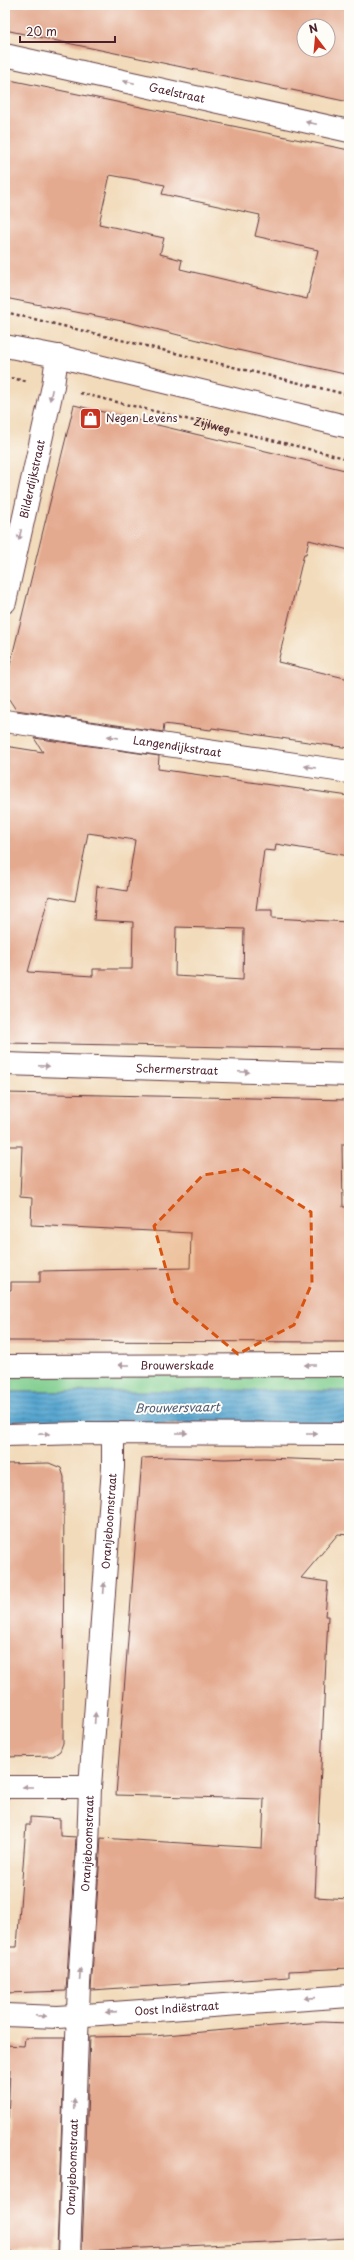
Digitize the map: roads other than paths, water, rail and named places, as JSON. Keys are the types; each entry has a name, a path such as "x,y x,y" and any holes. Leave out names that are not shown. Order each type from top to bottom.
{"street":[{"name":"Gaelstraat","path":"5,55 349,131"},
{"path":"5,346 57,356 349,427"},
{"name":"Bilderdijkstraat","path":"5,602 53,386 57,356"},
{"name":"Langendijkstraat","path":"5,721 349,772"},
{"name":"Schermerstraat","path":"5,1064 349,1075"},
{"name":"Brouwerskade","path":"5,1366 349,1365"},
{"path":"5,1435 113,1433 349,1434"},
{"name":"Oranjeboomstraat","path":"69,2255 78,2015 90,1787 113,1467 113,1433"},
{"path":"5,1787 90,1787"},
{"name":"Oost Indiëstraat","path":"5,2015 58,2017 349,1996"}],"water":[{"name":"Brouwersvaart","path":"224,1390 349,1391 349,1423 5,1424 5,1392"}],"place":[{"name":"Negen Levens","path":"91,418"}]}
